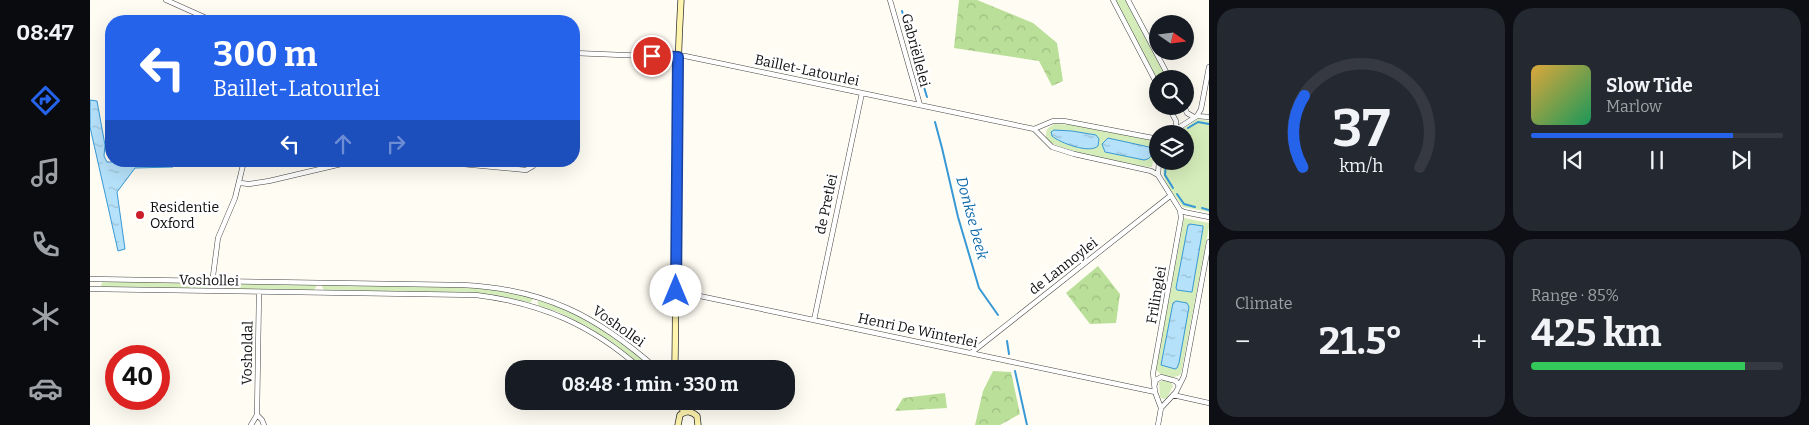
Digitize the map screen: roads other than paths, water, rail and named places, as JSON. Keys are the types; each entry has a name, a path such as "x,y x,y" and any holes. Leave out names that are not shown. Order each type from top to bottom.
{"street":[{"path":"166,0 200,15"},
{"path":"675,360 678,57 681,0"},
{"name":"Gabriëllelei","path":"890,0 920,105"},
{"path":"1113,0 1150,70"},
{"path":"1128,0 1165,70"},
{"name":"Baillet-Latourlei","path":"580,53 685,56 1034,129"},
{"path":"1181,125 1195,116 1201,109 1209,67"},
{"name":"de Pretlei","path":"814,320 862,93"},
{"path":"1195,116 1209,117"},
{"path":"1149,137 1057,120 1034,129 1052,147 1074,154 1151,171 1158,175"},
{"path":"213,276 219,233 240,183 243,167"},
{"path":"240,183 248,184 269,181 328,167"},
{"path":"494,167 526,170 531,167"},
{"path":"1158,170 1158,175 1180,210 1209,217"},
{"name":"de Lannoylei","path":"970,353 1170,196"},
{"name":"Frilinglei","path":"1162,408 1155,392 1153,373 1181,218 1180,210"},
{"path":"1158,425 1162,408 1173,395 1184,376 1209,242"},
{"name":"Voshollei","path":"90,279 478,285 537,296 566,307 598,324 634,348 647,360"},
{"path":"98,290 99,279"},
{"path":"319,292 320,283"},
{"name":"Voshollei","path":"90,289 476,295 534,306 570,320 618,349 631,360"},
{"name":"Henri De Winterlei","path":"676,291 1155,392"},
{"name":"Vosholdal","path":"257,415 259,292"},
{"path":"534,306 537,296"},
{"path":"1154,385 1156,380 1161,377 1176,380 1179,386"},
{"path":"1173,395 1209,403"},
{"path":"678,425 679,417 684,412 694,414 698,418 698,425"},
{"path":"251,425 257,415 264,425"}],"water":[{"path":"90,100 97,101 105,145 105,167 173,167 135,168 117,192 125,249 118,251 90,127"},
{"path":"1054,130 1096,135 1099,139 1098,146 1089,149 1068,144 1052,136 1051,132"},
{"path":"1108,138 1149,147 1149,158 1144,160 1105,152 1102,144"},
{"path":"1188,225 1203,226 1192,292 1177,290 1176,288"},
{"path":"1176,301 1187,303 1189,307 1179,363 1175,369 1161,365 1173,303"}],"waterway":[{"name":"Donkse beek","path":"902,11 910,37"},
{"name":"Donkse beek","path":"914,51 921,76"},
{"name":"Donkse beek","path":"923,84 927,97"},
{"name":"Donkse beek","path":"935,122 958,217 979,288 998,315"},
{"path":"1193,125 1198,122 1209,124"},
{"path":"1165,170 1165,175 1173,188"},
{"path":"1177,194 1184,204 1195,207"},
{"path":"1202,208 1209,210"},
{"name":"Donkse beek","path":"1007,341 1009,354"},
{"name":"Donkse beek","path":"1015,371 1027,425"}],"place":[{"name":"Residentie Oxford","path":"140,215"}]}
